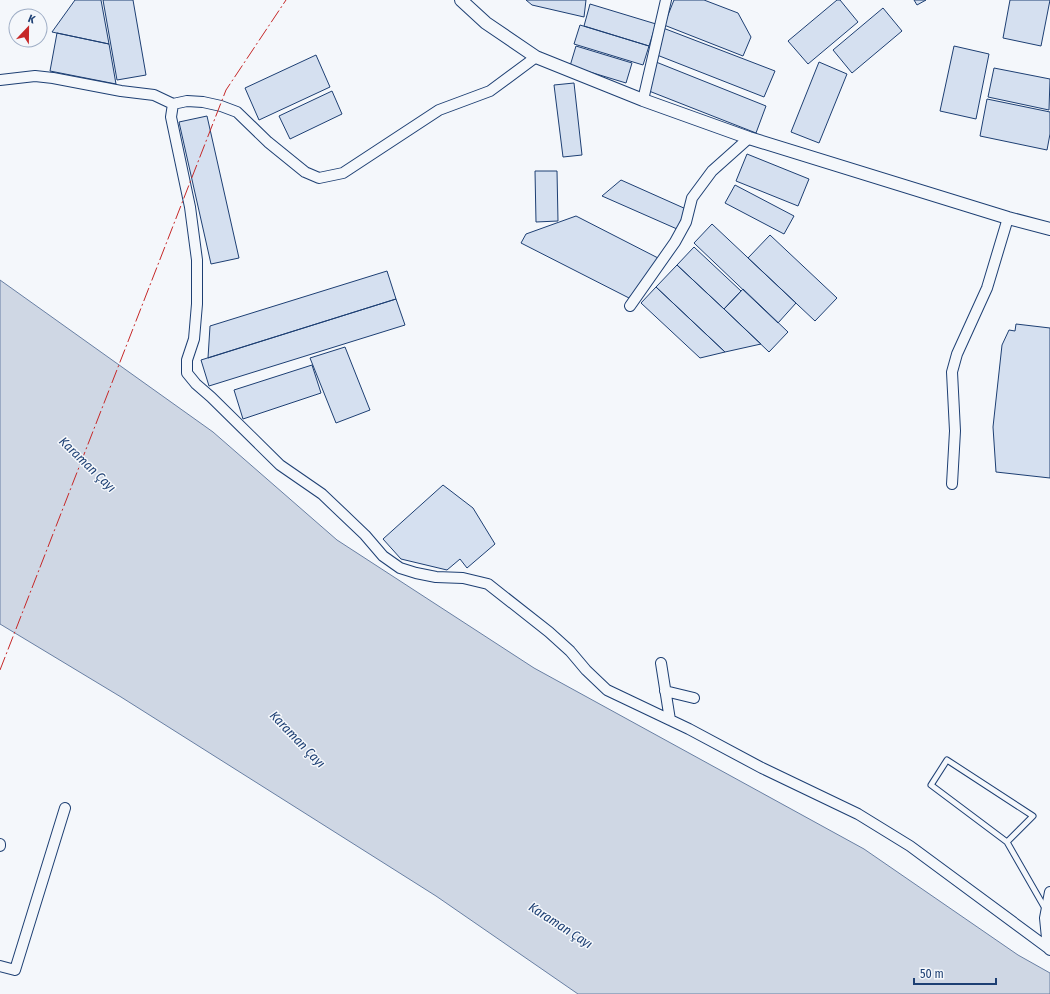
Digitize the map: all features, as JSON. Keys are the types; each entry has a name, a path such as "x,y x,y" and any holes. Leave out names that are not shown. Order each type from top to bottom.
{"street":[{"path":"461,0 486,23 536,57 643,100 749,138 1008,218 1050,229"},
{"path":"643,100 666,0"},
{"path":"0,80 35,76 53,78 121,91 154,95 173,104 187,101 203,102 221,106 236,112 268,142 305,172 319,178 343,173 439,110 490,91 536,57"},
{"path":"173,104 171,117 190,207 197,260 197,304 194,339 187,360 187,373 196,384 280,465 322,494 365,535 383,556 400,568 436,577 463,578 488,584 550,632 607,690 670,720 762,768 858,814 904,842 1049,949"},
{"path":"630,306 675,242 686,222 692,198 712,170 749,138"},
{"path":"952,484 955,430 952,372 957,354 987,288 1008,218"},
{"path":"660,663 670,720"},
{"path":"665,691 694,698"},
{"path":"0,966 15,970 65,808"},
{"path":"1049,949 1045,918 1050,892"}],"lane":[{"path":"1007,842 1033,816 947,760 931,785 1007,842 1046,911"}],"water":[{"name":"Karaman Çayı","path":"0,280 213,432 337,540 534,668 864,849 1018,955 1050,973 1050,994 578,994 436,896 121,697 0,624"}],"building":[{"path":"75,0 101,0 109,44 52,32"},
{"path":"103,0 133,0 146,75 117,80"},
{"path":"526,0 586,0 584,17 532,5"},
{"path":"674,0 704,0 738,13 751,37 743,56 664,25"},
{"path":"837,0 840,0 858,22 808,64 788,41"},
{"path":"914,0 926,0 917,5"},
{"path":"1010,0 1050,0 1041,46 1003,38"},
{"path":"590,4 656,24 649,46 584,26"},
{"path":"883,8 902,31 852,73 833,50"},
{"path":"580,25 649,46 643,65 574,44"},
{"path":"663,28 775,71 764,97 657,55"},
{"path":"57,33 109,44 116,84 50,71"},
{"path":"576,46 632,63 626,83 570,66"},
{"path":"954,46 989,54 976,119 940,111"},
{"path":"316,55 330,87 259,120 245,88"},
{"path":"656,62 766,106 756,133 649,91"},
{"path":"819,62 847,74 819,143 791,132"},
{"path":"994,68 1050,79 1049,110 988,97"},
{"path":"574,83 582,155 563,157 554,85"},
{"path":"332,91 342,114 290,139 279,116"},
{"path":"987,99 1050,112 1050,134 1047,150 980,136"},
{"path":"207,116 239,258 211,264 179,122"},
{"path":"747,154 809,179 798,206 736,181"},
{"path":"535,171 557,171 558,221 536,222"},
{"path":"621,180 686,209 677,229 602,196"},
{"path":"735,185 794,216 784,234 725,203"},
{"path":"576,216 660,259 629,298 521,243 526,234"},
{"path":"712,224 796,303 778,323 694,243"},
{"path":"770,235 837,298 815,321 748,258"},
{"path":"694,247 741,291 724,309 677,265"},
{"path":"677,265 761,344 725,352 656,287"},
{"path":"387,271 396,299 208,358 210,326"},
{"path":"656,287 725,352 700,358 641,303"},
{"path":"743,289 788,332 769,352 724,309"},
{"path":"396,299 405,325 209,386 201,360"},
{"path":"1016,324 1050,328 1050,478 996,472 993,427 1002,345 1009,330 1015,331"},
{"path":"345,347 370,410 336,423 310,358"},
{"path":"312,365 321,393 243,419 234,390"},
{"path":"443,485 473,508 495,544 467,568 460,559 447,570 401,559 383,539"}],"power":[{"path":"0,670 226,90 286,0"}]}
